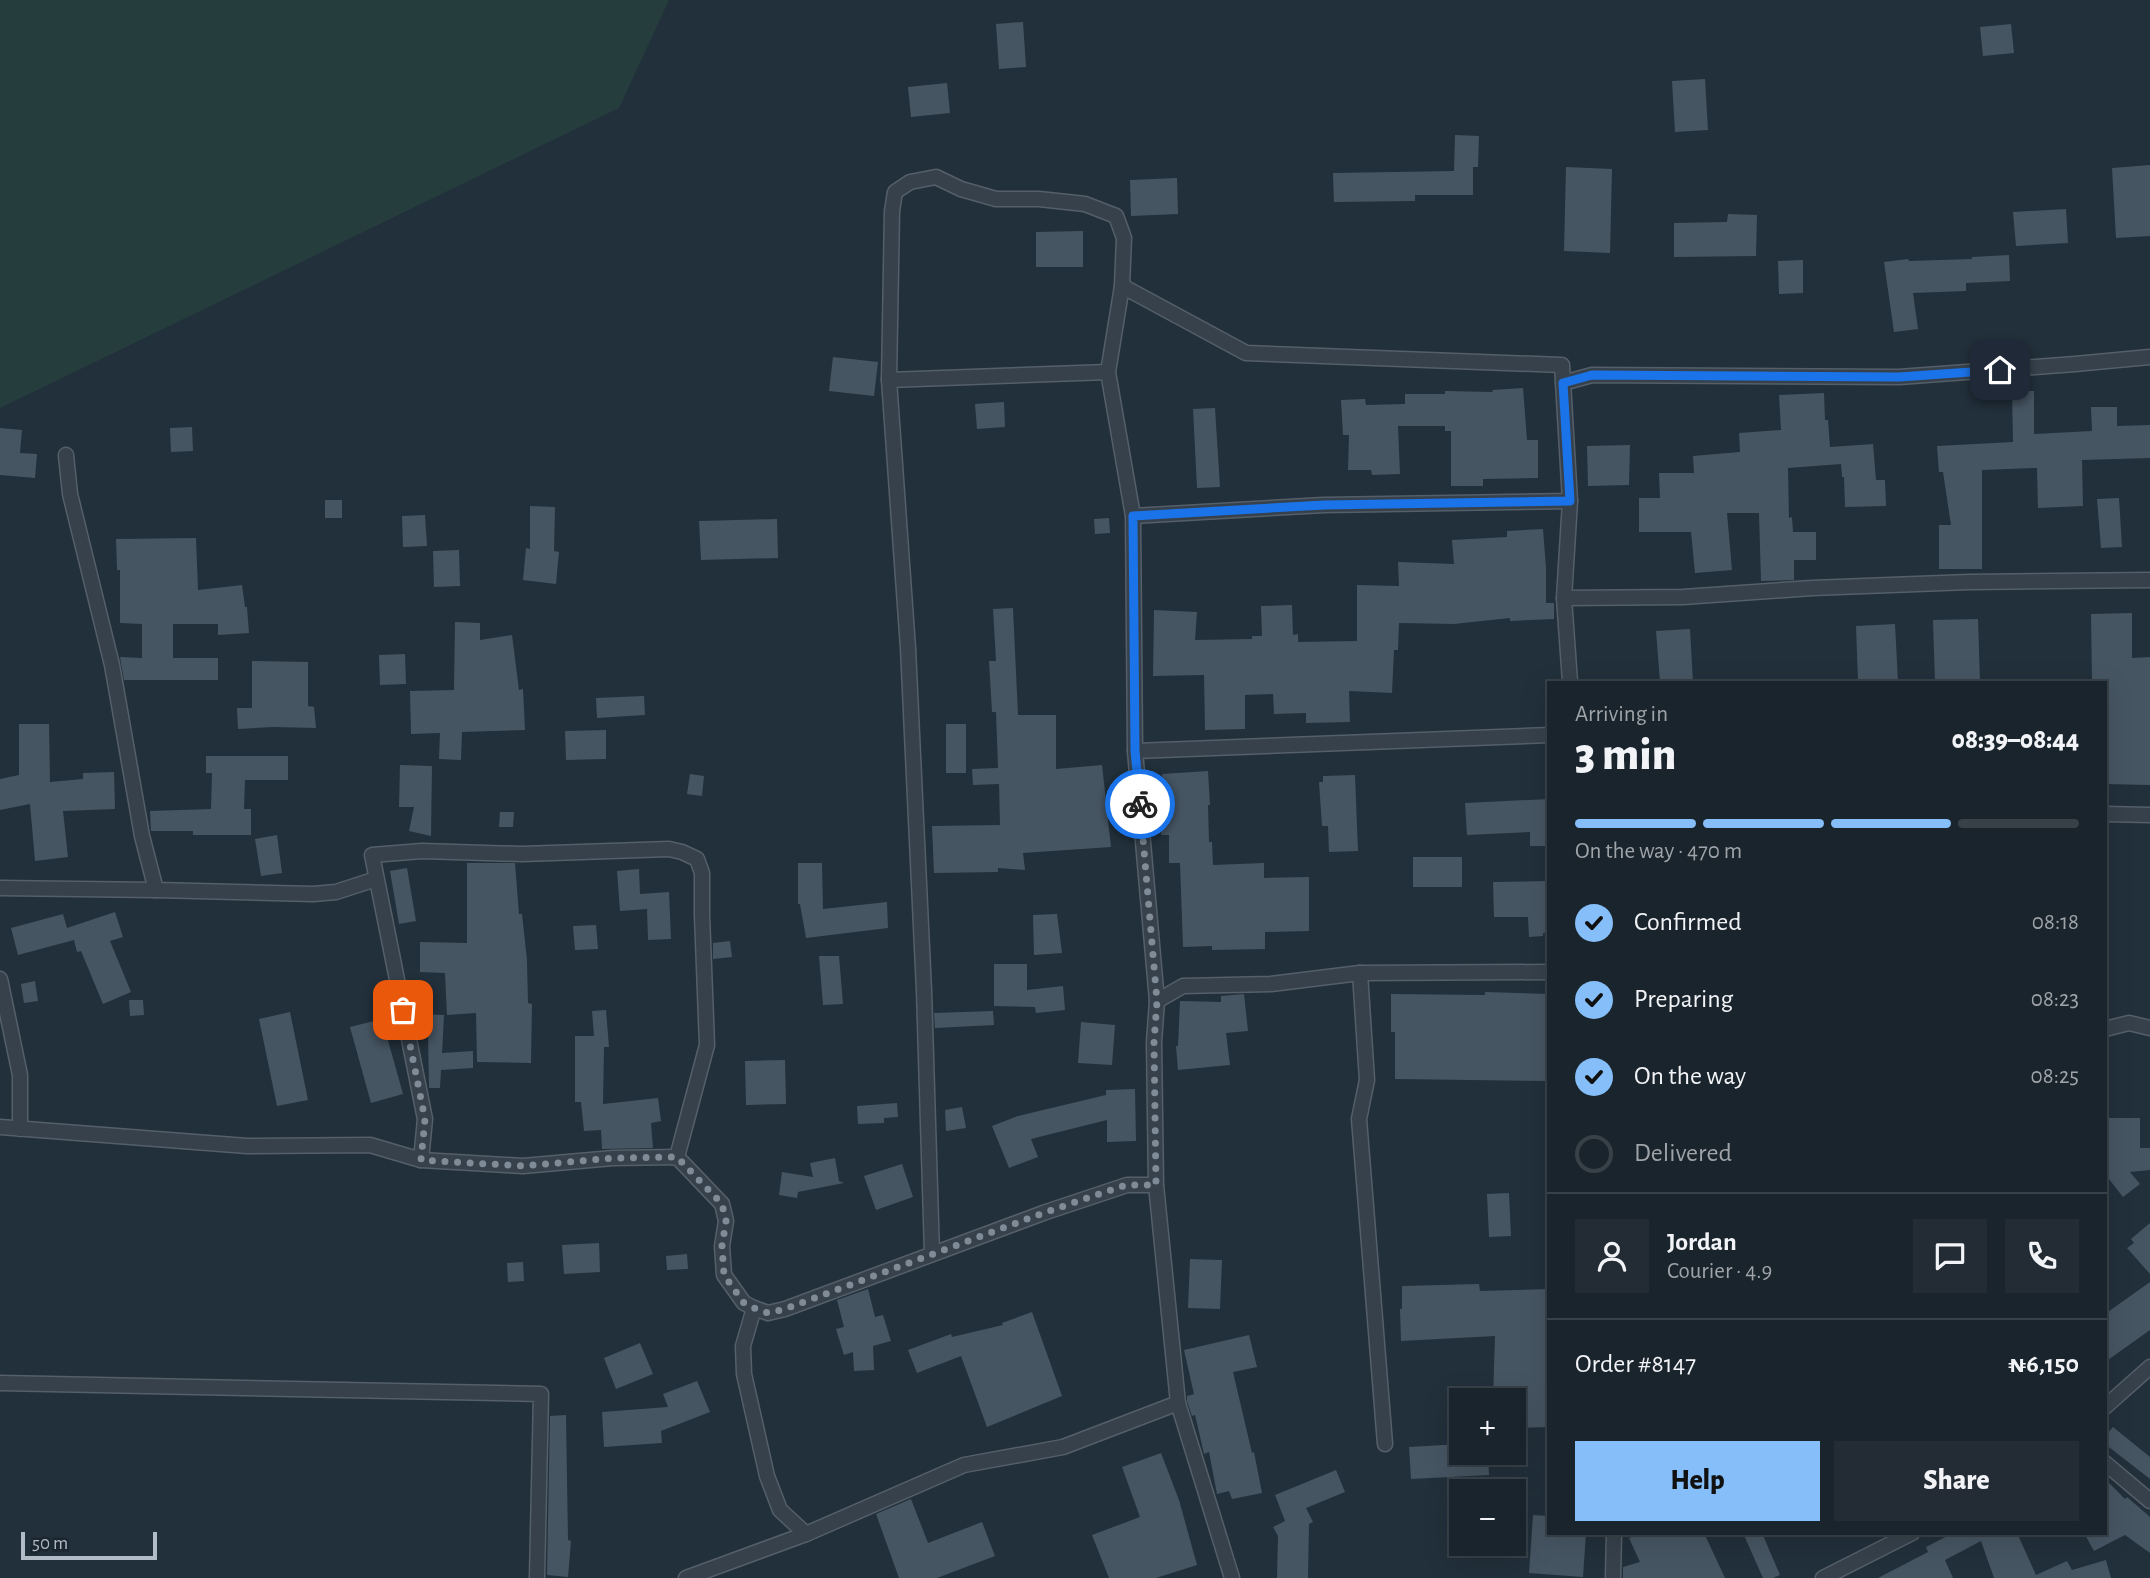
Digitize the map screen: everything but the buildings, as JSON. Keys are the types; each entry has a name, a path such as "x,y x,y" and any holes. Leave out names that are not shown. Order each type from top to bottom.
{"street":[{"path":"932,1254 924,991 909,662 889,380 892,211 895,192 910,181 936,177 961,189 996,199 1039,199 1085,204 1116,216 1124,238 1122,286 1108,373 1133,516 1135,751 1157,1001 1154,1042 1156,1185 1178,1403 1232,1578"},
{"path":"1122,286 1245,353 1562,365 1570,501 1564,598 1570,681"},
{"path":"1563,383 1592,375 1899,377 2150,356"},
{"path":"889,380 1108,373"},
{"path":"66,455 70,494 112,665 139,823 156,890"},
{"path":"1133,516 1324,505 1570,501"},
{"path":"1564,598 1683,597 1812,588 1969,582 2150,580"},
{"path":"1135,751 1547,735"},
{"path":"2107,814 2150,815"},
{"path":"421,1160 425,1119 372,855 422,851 522,854 669,849 696,859 702,873 707,1045 677,1157"},
{"path":"0,888 313,894 337,892 376,879"},
{"path":"1157,1001 1183,986 1271,984 1360,974 1547,972"},
{"path":"1360,974 1367,1080 1360,1119 1385,1444"},
{"path":"0,979 20,1075 20,1129"},
{"path":"2107,1028 2129,1023 2150,1028"},
{"path":"0,1128 247,1146 370,1145 421,1160 523,1166 613,1158 677,1157 722,1204 726,1221 722,1246 724,1275 744,1303 768,1313 1126,1185 1156,1185"},
{"path":"754,1308 743,1346 744,1374 767,1476 780,1510 806,1534"},
{"path":"2107,1405 2150,1367"},
{"path":"0,1383 541,1394 537,1578"},
{"path":"685,1578 806,1534 964,1465 1063,1447 1178,1403"},
{"path":"2107,1465 2150,1501"},
{"path":"1614,1535 1614,1578"},
{"path":"1823,1578 1908,1535"}],"green space":[{"path":"0,0 669,0 619,108 0,408"}],"way so far":[{"path":"403,1010 425,1119 421,1160 523,1166 613,1158 677,1157 722,1204 726,1221 722,1246 724,1275 744,1303 768,1313 785,1309 1126,1185 1156,1185 1154,1042 1157,1001 1140,804"}],"route":[{"path":"1140,804 1135,751 1133,516 1324,505 1570,501 1563,383 1592,375 1899,377 2000,370"}]}
